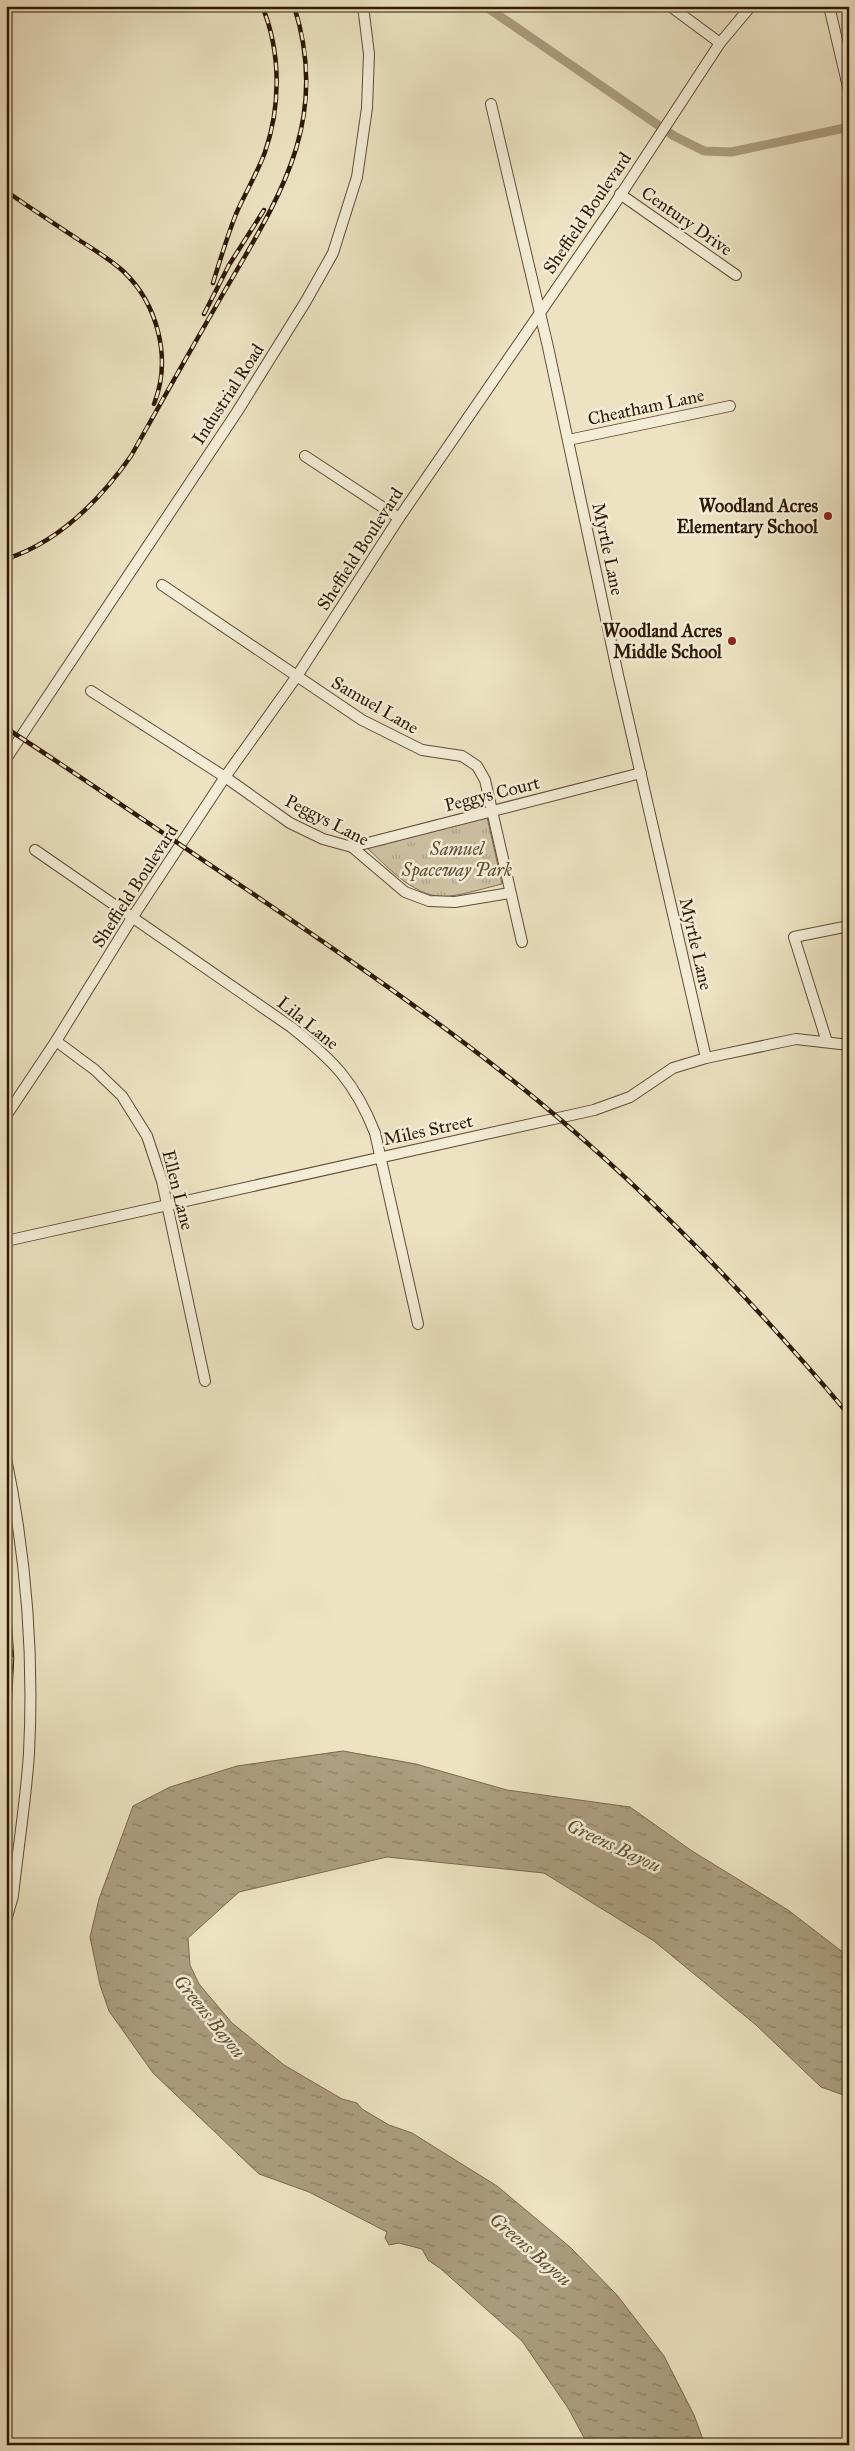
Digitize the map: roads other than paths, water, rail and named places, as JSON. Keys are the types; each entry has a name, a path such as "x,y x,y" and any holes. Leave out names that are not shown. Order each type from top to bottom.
{"street":[{"name":"Industrial Road","path":"6,759 237,412 306,301 333,252 357,177 366,108 368,54 363,6"},
{"path":"670,6 720,43"},
{"name":"Sheffield Boulevard","path":"6,1116 56,1042 132,918 225,777 297,676 399,518 620,194 720,43 752,6"},
{"path":"829,6 849,91"},
{"name":"Myrtle Lane","path":"492,104 568,440 640,773 706,1058"},
{"name":"Century Drive","path":"620,194 736,275"},
{"name":"Cheatham Lane","path":"568,440 730,406"},
{"path":"305,456 399,518"},
{"name":"Samuel Lane","path":"162,585 362,720 422,750 462,756 477,766 485,780 522,942"},
{"name":"Peggys Lane","path":"91,691 225,777 290,823 324,839 352,847 405,892 429,901 455,902 510,893"},
{"name":"Peggys Court","path":"352,847 640,773"},
{"name":"Lila Lane","path":"35,850 291,1027 322,1051 350,1082 365,1109 381,1156 418,1324"},
{"path":"827,1042 794,937 849,926"},
{"name":"Miles Street","path":"6,1240 166,1206 608,1106 630,1097 673,1068 706,1058 796,1039 849,1045"},
{"name":"Ellen Lane","path":"56,1042 95,1070 122,1096 147,1136 162,1181 205,1381"},
{"path":"6,1458 15,1503 28,1598 29,1732 13,1896 6,1920"}],"water":[{"name":"Greens Bayou","path":"343,1751 416,1764 507,1790 630,1807 692,1851 788,1910 849,1957 849,2097 821,2087 756,2025 654,1941 544,1873 387,1857 239,1892 188,1938 190,1965 199,1984 232,2023 284,2065 342,2099 357,2103 362,2109 389,2125 412,2133 497,2186 570,2247 617,2295 664,2356 694,2415 705,2445 588,2445 568,2408 522,2341 441,2269 428,2260 422,2249 399,2243 389,2245 385,2238 387,2232 309,2192 259,2174 153,2073 109,2011 100,1985 90,1937 99,1899 133,1806 170,1787 237,1766"}],"waterway":[{"path":"485,6 674,136 704,151 731,152 845,128"}],"railway":[{"path":"213,283 236,214 265,152 274,116 277,79 276,60 273,41 262,6"},
{"path":"6,559 44,542 61,531 92,503 119,472 131,456 261,229 278,195 292,160 302,125 306,88 304,48 294,6"},
{"path":"6,191 107,259 123,271 135,284 153,316 161,351 162,369 154,404"},
{"path":"204,314 229,265 264,210"},
{"path":"6,728 355,964 429,1017 537,1100 620,1173 700,1250 739,1290 849,1415"},
{"path":"6,1561 12,1658 6,1782"}],"place":[{"name":"Woodland Acres Elementary School","path":"828,516"},
{"name":"Woodland Acres Middle School","path":"732,641"}],"park label":[{"name":"Samuel Spaceway Park","path":"457,860"}]}
